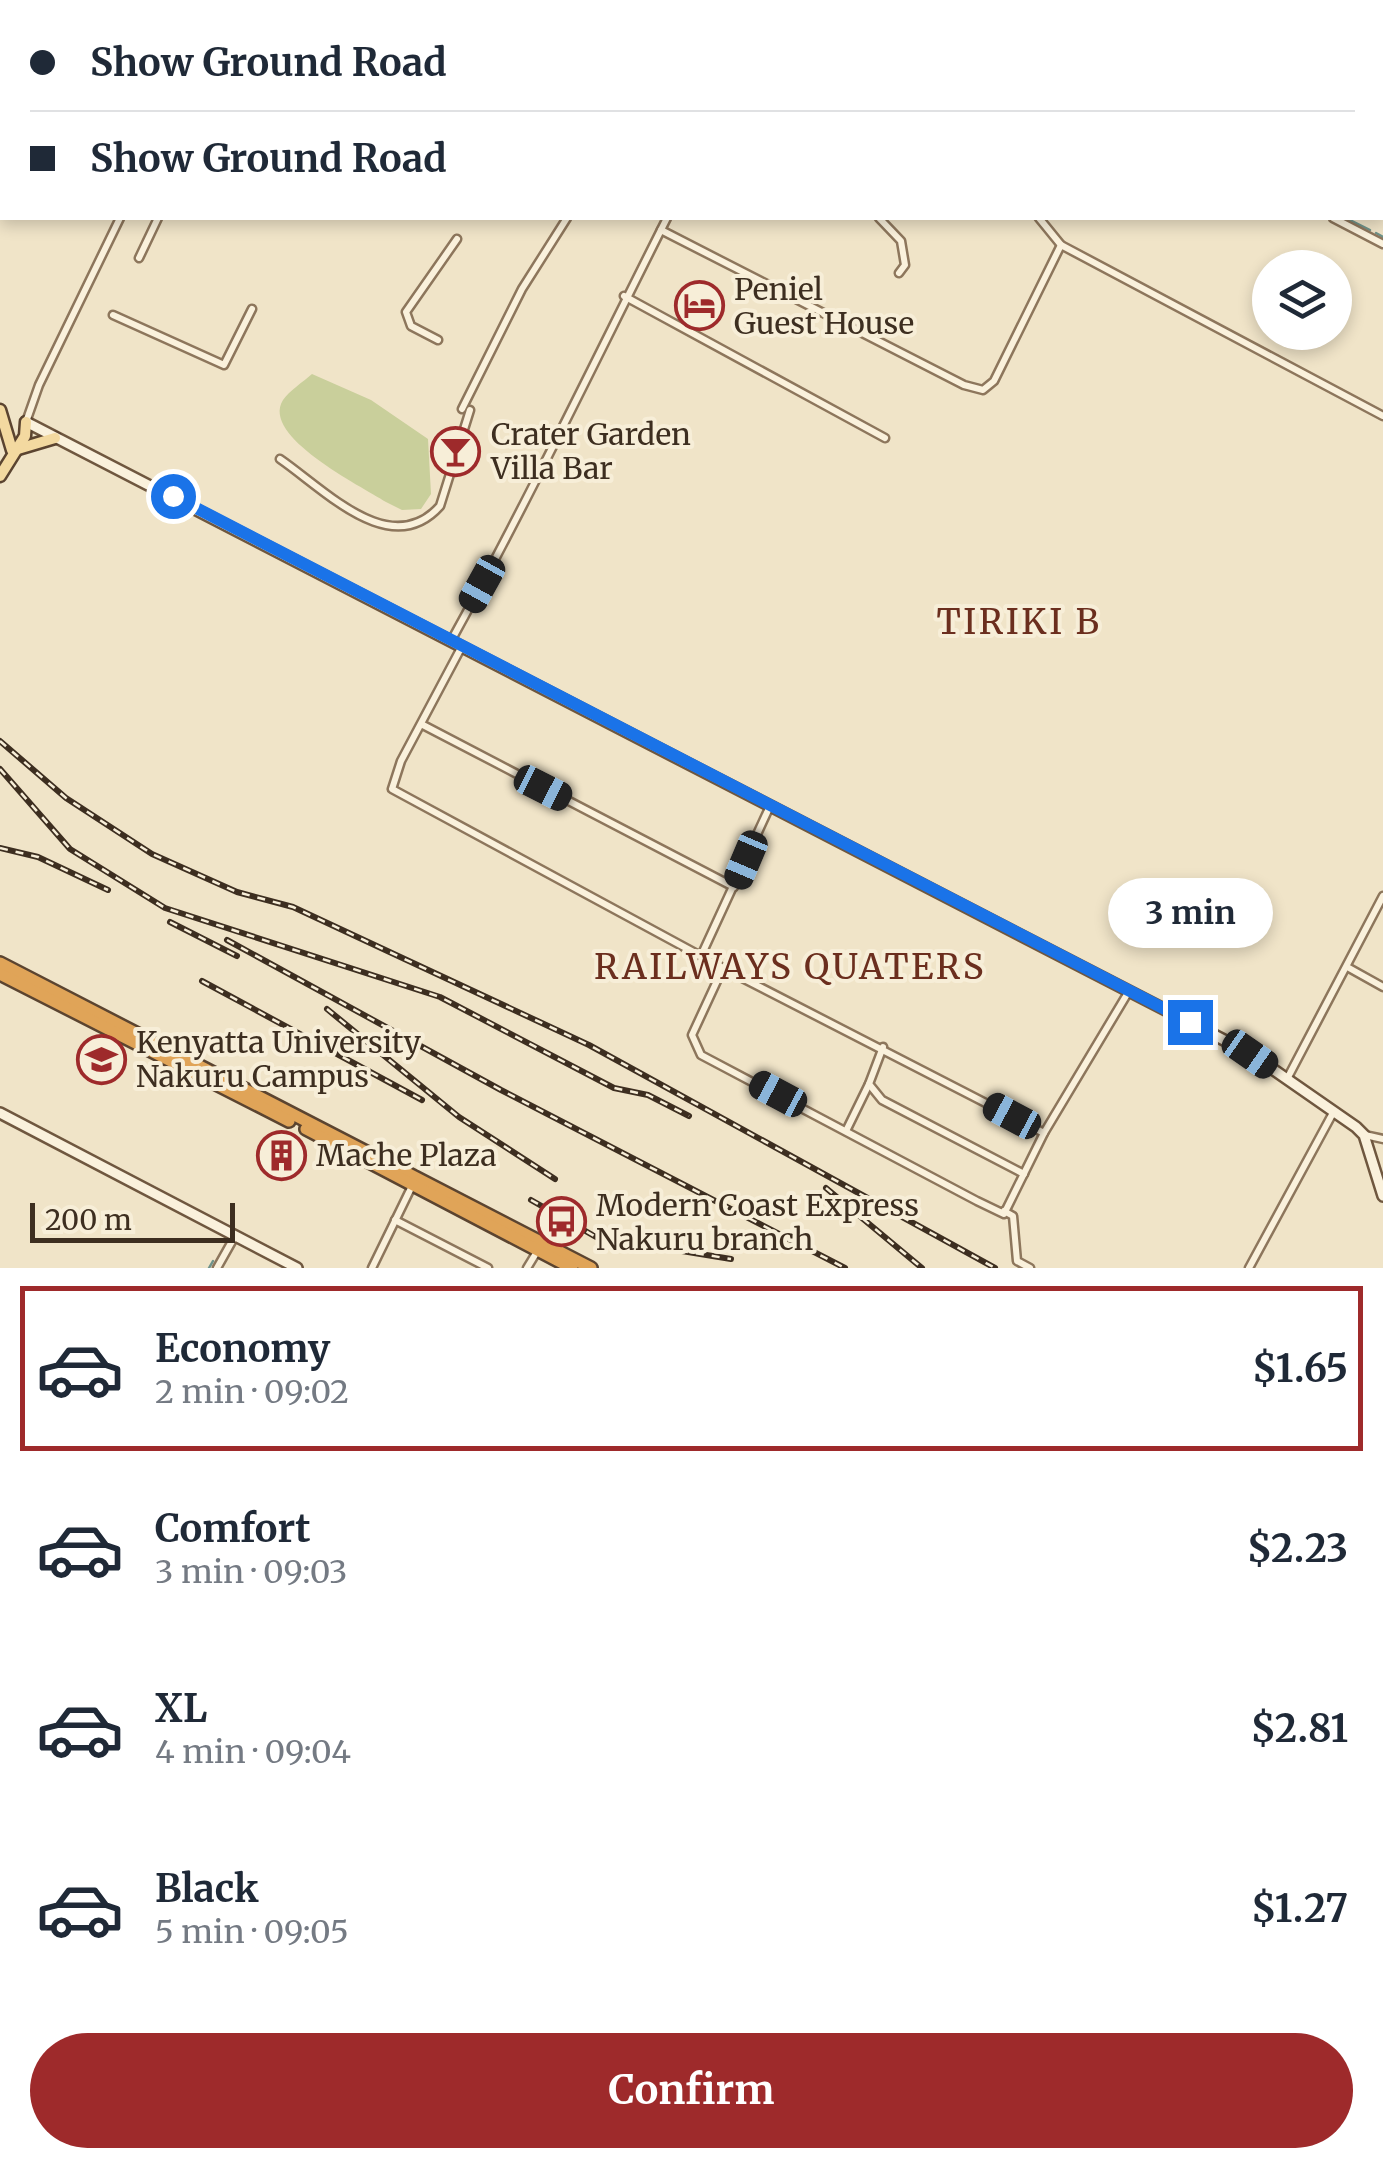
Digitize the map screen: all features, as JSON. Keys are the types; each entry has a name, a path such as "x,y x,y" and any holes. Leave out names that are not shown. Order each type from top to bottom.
{"highway":[{"path":"0,963 591,1268"},
{"path":"0,974 572,1268"}],"main road":[{"path":"0,409 1250,1054 1334,1110 1364,1136 1383,1196"},
{"path":"0,409 12,452"},
{"path":"0,476 12,452 26,436 26,422"},
{"path":"12,452 35,440 55,438"},
{"path":"0,1113 297,1268"}],"street":[{"path":"26,422 39,386 119,220"},
{"path":"139,258 157,220"},
{"path":"280,458 365,517 392,529 405,529 430,517 440,506 466,409 522,289 567,220"},
{"path":"450,642 547,461 624,296 665,220"},
{"path":"881,220 901,241 905,264 899,273"},
{"path":"1042,220 1061,245 1383,416"},
{"path":"1337,220 1383,244"},
{"path":"660,230 964,384 984,390 994,381 1061,245"},
{"path":"438,340 411,326 406,312 457,239"},
{"path":"624,296 885,438"},
{"path":"113,315 224,365 252,309"},
{"path":"462,648 400,761 392,788 722,968 883,1047 1044,1133"},
{"path":"423,725 734,887"},
{"path":"702,956 770,806"},
{"path":"1287,1079 1383,896"},
{"path":"722,968 692,1035 697,1052 998,1212 1013,1216 1017,1262 1030,1268"},
{"path":"1348,968 1383,987"},
{"path":"1004,1211 1044,1133 1130,991"},
{"path":"846,1131 883,1047"},
{"path":"869,1084 882,1100 1024,1174"},
{"path":"1249,1268 1334,1110"},
{"path":"1364,1136 1383,1139"},
{"path":"372,1268 412,1184"},
{"path":"396,1220 488,1268"},
{"path":"217,1268 236,1235"},
{"path":"527,1268 538,1250"}],"green space":[{"path":"312,374 371,400 428,439 431,494 421,509 402,510 386,502 316,458 286,429 280,414 283,400"}],"waterway":[{"path":"1350,220 1370,230"},
{"path":"1354,233 1358,234"},
{"path":"1376,233 1383,237"},
{"path":"209,1268 213,1261"}],"railway":[{"path":"0,741 66,798 152,854 237,892 293,907 589,1045 995,1268"},
{"path":"0,769 70,849 165,908 440,997 614,1088 648,1095 689,1116"},
{"path":"0,848 38,857 108,890"},
{"path":"170,922 237,956"},
{"path":"227,940 501,1090 845,1268"},
{"path":"202,981 422,1100"},
{"path":"327,1009 459,1117 555,1179"},
{"path":"826,1188 922,1268"},
{"path":"531,1200 596,1237 731,1259"}],"place":[{"name":"Peniel Guest House","path":"699,306"},
{"name":"Crater Garden Villa Bar","path":"456,451"},
{"name":"Kenyatta University Nakuru Campus","path":"101,1059"},
{"name":"Mache Plaza","path":"281,1155"},
{"name":"Modern Coast Express Nakuru branch","path":"561,1222"}],"district":[{"name":"TIRIKI B","path":"1019,622"},
{"name":"RAILWAYS QUATERS","path":"790,967"}],"route":[{"path":"173,496 661,752 848,844 1190,1022"}]}
